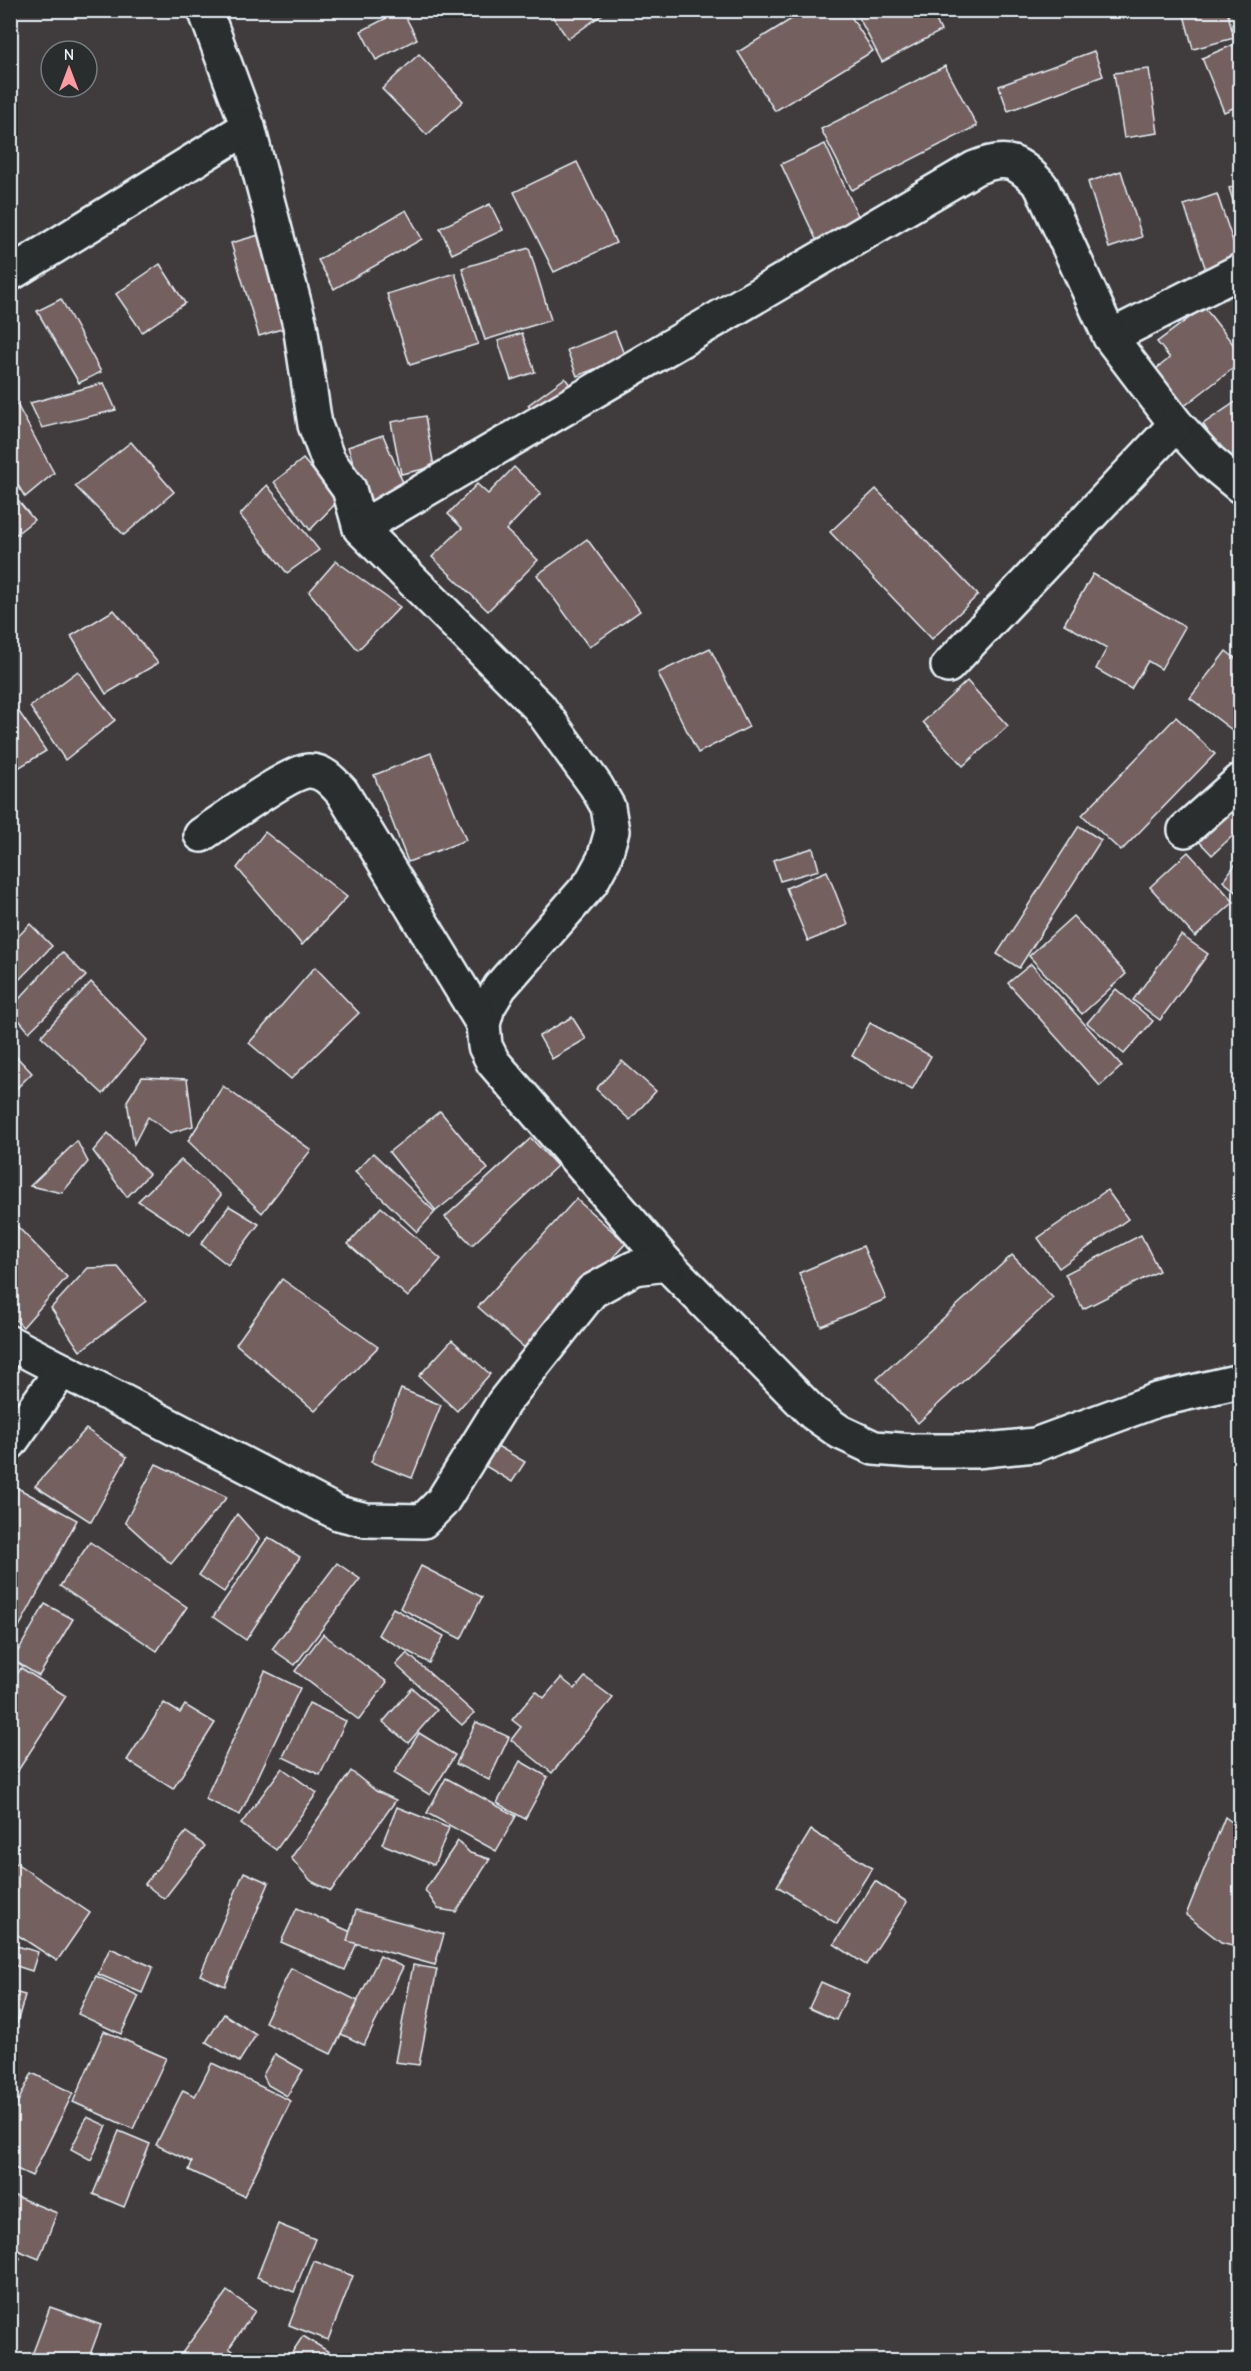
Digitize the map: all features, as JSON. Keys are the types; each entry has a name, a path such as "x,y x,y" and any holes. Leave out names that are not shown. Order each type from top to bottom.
{"street":[{"path":"205,10 248,128 300,325 315,425 328,460 348,489 360,528 538,707 596,786 608,807 612,831 604,859 591,883 500,987 488,1007 483,1024 484,1046 493,1062 667,1264 813,1413 840,1432 874,1448 913,1451 976,1451 1035,1445 1157,1400 1240,1381"},
{"path":"10,274 248,128"},
{"path":"360,528 975,168 993,161 1009,161 1025,169 1041,186 1110,337 1176,423 1211,462 1240,486"},
{"path":"1110,337 1240,271"},
{"path":"948,666 1176,423"},
{"path":"201,835 291,776 308,771 321,773 332,780 342,792 483,1024"},
{"path":"1185,830 1240,780"},
{"path":"10,1343 338,1513 366,1520 423,1521 442,1502 504,1402 592,1291 634,1268 667,1264"},
{"path":"10,1443 62,1370"}],"building":[{"path":"402,10 417,39 376,60 361,31"},
{"path":"548,10 602,10 604,13 568,39"},
{"path":"806,10 847,10 873,51 775,111 738,52"},
{"path":"855,10 931,10 941,31 882,62"},
{"path":"1201,10 1227,10 1234,38 1193,49 1184,15"},
{"path":"1240,42 1240,105 1224,112 1202,58"},
{"path":"1094,51 1103,76 1008,111 999,86"},
{"path":"419,54 463,101 427,135 382,89"},
{"path":"945,66 977,126 852,190 821,129"},
{"path":"1149,69 1158,133 1124,138 1114,73"},
{"path":"825,144 865,231 821,250 781,164"},
{"path":"577,162 616,243 554,272 514,192"},
{"path":"1121,171 1142,237 1109,248 1088,182"},
{"path":"1240,184 1240,212 1237,213 1229,188"},
{"path":"1217,194 1240,262 1207,273 1184,205"},
{"path":"490,204 503,230 452,254 440,228"},
{"path":"406,210 422,239 334,289 318,260"},
{"path":"266,233 294,325 259,336 231,243"},
{"path":"529,248 551,320 485,340 462,268"},
{"path":"160,264 185,303 142,332 116,294"},
{"path":"455,273 478,344 410,365 387,294"},
{"path":"61,299 101,372 79,383 37,311"},
{"path":"1204,307 1240,353 1240,363 1174,414 1146,377 1170,358 1157,342"},
{"path":"615,331 625,357 577,376 567,350"},
{"path":"522,333 535,372 511,380 498,341"},
{"path":"565,378 577,395 540,422 528,405"},
{"path":"104,383 116,410 42,428 30,403"},
{"path":"14,399 54,473 25,497 10,472 10,402"},
{"path":"1240,399 1240,458 1230,465 1203,424"},
{"path":"425,416 434,467 401,474 391,422"},
{"path":"383,435 404,485 367,505 348,447"},
{"path":"131,442 174,492 124,535 75,486"},
{"path":"303,459 339,500 310,530 274,482"},
{"path":"514,467 541,493 506,530 538,560 488,611 432,557 462,528 448,514 477,484 488,494"},
{"path":"267,485 319,550 287,573 240,515"},
{"path":"876,489 978,595 932,639 830,532"},
{"path":"10,491 34,520 10,539"},
{"path":"587,539 640,611 589,647 537,575"},
{"path":"336,561 400,607 358,650 309,592"},
{"path":"1093,574 1185,627 1161,669 1148,661 1131,689 1096,669 1107,648 1064,624"},
{"path":"114,610 158,663 106,694 71,636"},
{"path":"710,648 749,727 698,753 658,673"},
{"path":"1226,651 1240,662 1240,736 1190,698"},
{"path":"78,671 115,720 65,760 30,707"},
{"path":"967,681 1008,726 963,766 923,722"},
{"path":"10,699 46,751 10,773"},
{"path":"1176,717 1215,754 1121,851 1082,815"},
{"path":"431,753 466,840 408,862 374,775"},
{"path":"1228,807 1240,820 1240,829 1212,855 1195,837"},
{"path":"1079,826 1101,840 1019,968 997,954"},
{"path":"265,832 347,897 302,945 237,868"},
{"path":"813,848 819,870 780,881 773,860"},
{"path":"1188,852 1234,902 1195,937 1150,887"},
{"path":"1240,858 1240,895 1223,881"},
{"path":"827,871 848,925 808,941 786,888"},
{"path":"1073,916 1126,974 1082,1014 1029,956"},
{"path":"30,924 52,946 10,989 10,945"},
{"path":"1181,935 1208,954 1160,1020 1133,1000"},
{"path":"62,952 86,976 29,1032 10,1009"},
{"path":"1031,964 1122,1066 1100,1086 1008,983"},
{"path":"315,967 359,1013 291,1079 249,1043"},
{"path":"91,982 147,1040 103,1094 41,1036"},
{"path":"1116,989 1153,1021 1124,1054 1087,1023"},
{"path":"572,1017 586,1039 552,1059 539,1036"},
{"path":"870,1023 931,1056 912,1090 852,1056"},
{"path":"10,1050 32,1073 10,1095"},
{"path":"622,1061 656,1091 630,1120 596,1089"},
{"path":"142,1077 187,1079 193,1126 170,1133 148,1117 134,1144 127,1101"},
{"path":"223,1086 311,1150 262,1213 188,1141"},
{"path":"440,1111 488,1169 436,1211 389,1152"},
{"path":"108,1133 149,1174 127,1197 93,1151"},
{"path":"531,1138 557,1166 472,1245 445,1217"},
{"path":"77,1141 88,1162 62,1193 30,1186"},
{"path":"373,1153 435,1212 417,1232 355,1172"},
{"path":"181,1160 221,1195 190,1235 138,1201"},
{"path":"1107,1190 1128,1219 1059,1268 1038,1238"},
{"path":"576,1199 626,1243 528,1351 478,1307"},
{"path":"229,1206 259,1224 228,1265 201,1244"},
{"path":"381,1207 441,1259 408,1297 348,1244"},
{"path":"12,1221 67,1277 23,1327 10,1315"},
{"path":"1141,1235 1159,1271 1083,1309 1065,1274"},
{"path":"863,1246 886,1299 821,1326 799,1273"},
{"path":"1012,1255 1053,1298 918,1423 877,1379"},
{"path":"118,1267 146,1301 80,1351 51,1308 88,1268"},
{"path":"282,1279 378,1347 315,1411 236,1344"},
{"path":"452,1340 490,1374 457,1411 419,1376"},
{"path":"401,1389 441,1405 412,1478 371,1462"},
{"path":"86,1429 127,1457 91,1522 35,1486"},
{"path":"494,1444 525,1462 512,1482 482,1464"},
{"path":"156,1464 227,1497 171,1564 125,1522"},
{"path":"10,1484 77,1520 13,1638 10,1636"},
{"path":"237,1514 259,1539 224,1592 199,1575"},
{"path":"268,1537 300,1557 246,1640 213,1617"},
{"path":"90,1542 187,1607 157,1651 60,1586"},
{"path":"337,1563 360,1579 295,1665 272,1649"},
{"path":"421,1566 482,1597 461,1639 400,1608"},
{"path":"45,1604 73,1619 39,1676 13,1660"},
{"path":"393,1608 444,1636 429,1663 378,1635"},
{"path":"323,1634 387,1682 359,1720 295,1671"},
{"path":"407,1653 474,1713 462,1725 396,1665"},
{"path":"21,1668 66,1696 10,1783 10,1685"},
{"path":"265,1671 300,1688 240,1815 205,1799"},
{"path":"585,1677 613,1698 552,1773 511,1740 521,1727 512,1720 536,1691 544,1698 561,1678 575,1689"},
{"path":"412,1688 437,1710 408,1743 383,1722"},
{"path":"164,1703 180,1713 185,1705 215,1723 173,1789 127,1760"},
{"path":"309,1703 346,1721 320,1775 283,1757"},
{"path":"476,1722 509,1737 489,1780 456,1764"},
{"path":"419,1733 455,1755 430,1795 394,1773"},
{"path":"520,1761 548,1777 525,1819 497,1803"},
{"path":"282,1768 317,1793 276,1850 241,1824"},
{"path":"351,1771 376,1791 396,1800 331,1891 311,1881 291,1858"},
{"path":"446,1778 516,1816 496,1851 427,1813"},
{"path":"397,1807 449,1828 434,1865 382,1844"},
{"path":"1225,1817 1240,1828 1240,1947 1221,1942 1186,1915"},
{"path":"811,1830 872,1868 837,1924 777,1886"},
{"path":"186,1832 205,1846 164,1899 145,1884"},
{"path":"458,1841 470,1853 490,1859 456,1912 438,1909 425,1890"},
{"path":"10,1859 90,1913 57,1961 10,1930"},
{"path":"244,1872 269,1883 225,1986 200,1975"},
{"path":"875,1881 907,1902 866,1965 834,1944"},
{"path":"297,1908 360,1936 345,1970 281,1942"},
{"path":"356,1910 444,1934 435,1965 347,1941"},
{"path":"10,1944 38,1952 32,1971 10,1964"},
{"path":"110,1948 153,1967 142,1993 98,1974"},
{"path":"380,1956 403,1967 364,2045 341,2034"},
{"path":"413,1965 437,1969 419,2065 395,2062"},
{"path":"291,1968 358,2001 331,2054 265,2022"},
{"path":"96,1976 139,1996 121,2034 78,2014"},
{"path":"821,1982 848,1994 836,2020 809,2008"},
{"path":"10,1991 25,1995 17,2023 10,2021"},
{"path":"224,2014 256,2035 239,2062 206,2042"},
{"path":"104,2031 166,2058 133,2129 73,2102"},
{"path":"275,2054 303,2070 287,2096 268,2085 263,2075"},
{"path":"212,2063 291,2101 244,2196 189,2170 192,2162 156,2145 183,2090 195,2096"},
{"path":"32,2073 73,2093 32,2176 10,2166 10,2118"},
{"path":"87,2117 107,2126 91,2160 71,2149"},
{"path":"119,2131 150,2144 124,2207 93,2194"},
{"path":"10,2194 57,2213 39,2259 10,2247"},
{"path":"278,2224 315,2239 294,2292 257,2277"},
{"path":"10,2253 20,2258 10,2275"},
{"path":"314,2261 353,2276 328,2340 289,2325"},
{"path":"227,2291 255,2311 229,2348 246,2360 177,2360"},
{"path":"50,2307 101,2325 88,2360 47,2360 32,2355"},
{"path":"303,2336 329,2352 324,2360 287,2360"}]}
